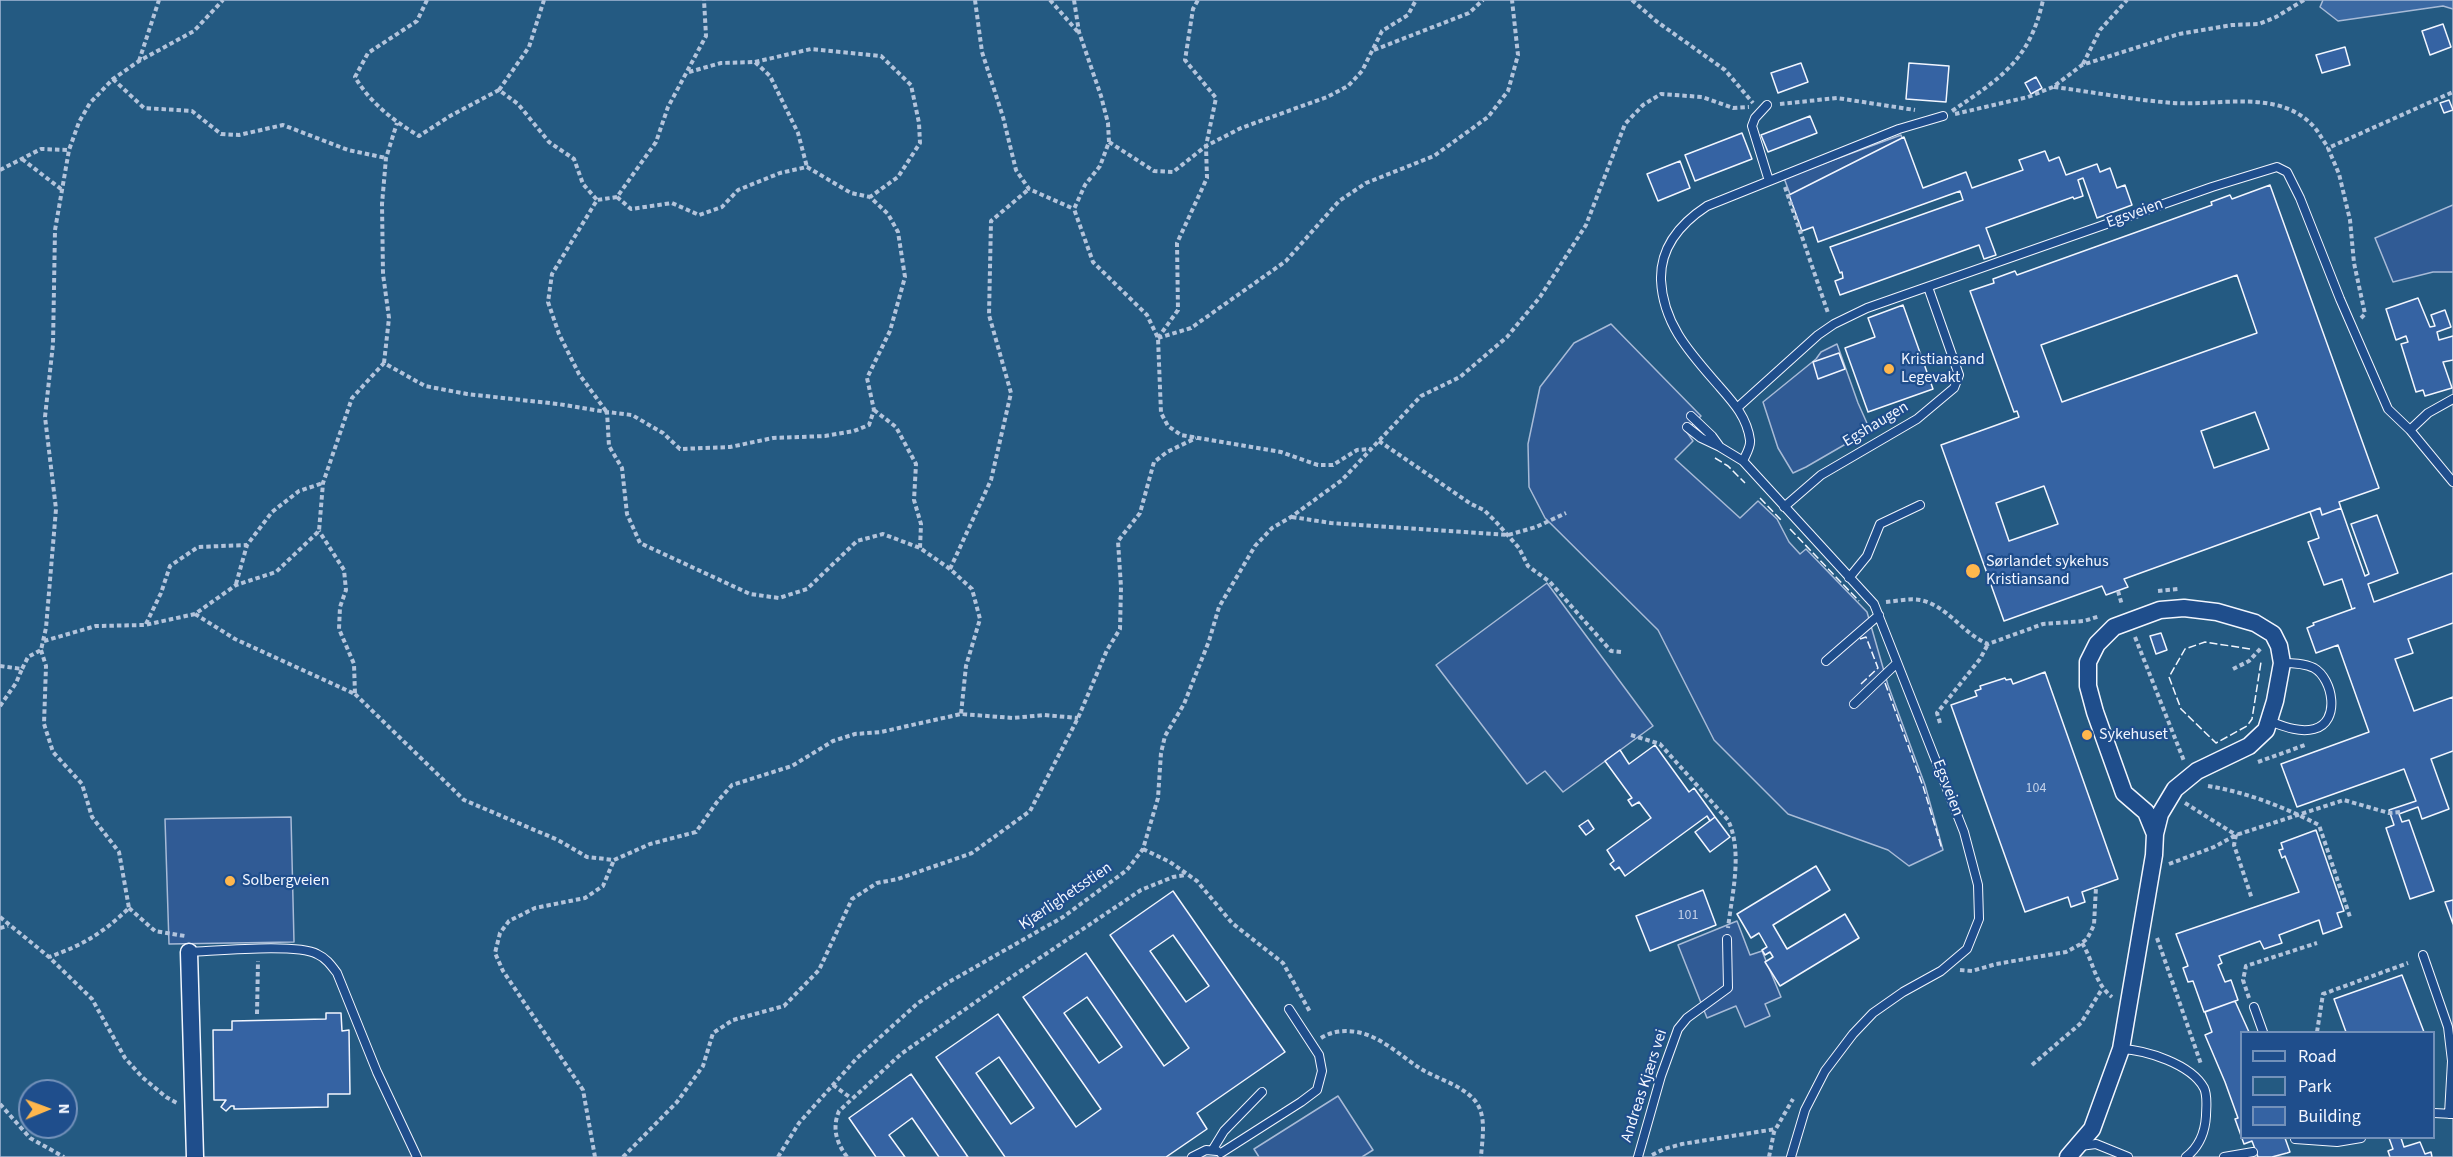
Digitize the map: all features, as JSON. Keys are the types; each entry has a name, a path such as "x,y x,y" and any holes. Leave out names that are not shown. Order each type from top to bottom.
{"street":[{"path":"2074,1152 2092,1129 2121,1049 2160,814 2175,789 2197,771 2249,746 2266,730 2282,663 2279,646 2271,632 2255,623 2217,612 2184,608 2160,610 2114,627 2097,644 2088,662 2088,686 2095,712 2124,793 2146,812 2155,834"},
{"path":"189,944 195,1157"}],"lane":[{"path":"1767,105 1755,118 1752,126 1769,181"},
{"path":"1743,461 1750,443 1744,418 1678,336 1668,317 1662,294 1662,264 1671,239 1688,219 1707,206 1899,129 1943,116"},
{"name":"Egsveien","path":"1737,408 1806,344 1834,324 1900,295 2212,187 2277,167 2287,172 2300,198 2388,409 2410,430 2453,482"},
{"name":"Egshaugen","path":"1784,507 1821,475 1917,419 1954,388 1959,375 1928,286"},
{"path":"2410,430 2428,413 2453,399"},
{"path":"1691,416 1720,447"},
{"path":"1687,427 1701,438 1720,447"},
{"name":"Egsveien","path":"1720,447 1743,461 1874,604 1964,832 1978,885 1979,919 1967,949 1949,964 1873,1013 1853,1034 1825,1071 1804,1110 1791,1157"},
{"path":"1849,578 1867,556 1880,524 1920,505"},
{"path":"1826,661 1879,615"},
{"path":"1854,704 1897,663"},
{"path":"2269,721 2302,730 2319,727 2328,719 2331,708 2331,697 2325,680 2314,668 2297,663 2282,663"},
{"name":"Andreas Kjærs vei","path":"1638,1157 1661,1076 1678,1029 1687,1018 1728,988 1727,939"},
{"path":"189,944 258,950 300,950 315,952 328,960 337,973 377,1072 417,1157"},
{"path":"2423,955 2448,1027 2452,1061 2451,1114 2435,1113"},
{"path":"2254,1007 2263,1031"},
{"path":"1192,1157 1206,1150 1219,1153 1314,1094 1321,1082 1322,1071 1319,1055 1289,1010"},
{"path":"2121,1049 2151,1054 2171,1062 2192,1075 2204,1089 2206,1123 2201,1140 2186,1157"},
{"path":"1219,1153 1224,1131 1262,1092"},
{"path":"2298,1139 2337,1142 2351,1139"},
{"path":"2074,1152 2096,1144 2128,1157"},
{"path":"2224,1157 2253,1152"}],"path":[{"path":"139,61 159,0"},
{"path":"189,944 155,931 129,908 119,852 92,817 82,784 53,752 45,724 46,666 41,650 44,641 56,509 45,417 53,344 55,230 69,150 80,122 90,103 113,79 139,61 194,31 223,0"},
{"path":"427,0 417,21 368,53 355,77 364,93 397,123 419,136 450,116 499,90 529,47 544,0"},
{"path":"597,200 617,197 656,142 668,107 706,36 704,0"},
{"path":"975,0 982,52 1003,117 1016,170 1029,189 1074,209"},
{"path":"1050,0 1079,32"},
{"path":"1074,0 1079,32 1108,123 1109,142 1100,166 1085,185 1074,209 1093,262 1147,315 1158,338 1161,413 1168,426 1181,435 1281,452 1318,465 1333,465 1357,450 1371,449"},
{"path":"1158,338 1178,310 1177,243 1207,178 1206,146 1216,98 1185,60 1193,9 1198,0"},
{"path":"1109,142 1154,171 1173,172 1206,146 1241,128 1327,97 1348,86 1362,71 1382,31 1408,15 1416,0"},
{"path":"1373,51 1469,13 1483,0"},
{"path":"1158,338 1191,328 1286,261 1339,201 1366,183 1434,156 1488,117 1508,91 1518,55 1512,0"},
{"name":"Kjærlighetsstien","path":"778,1157 799,1123 857,1058 918,1003 949,982 1063,917 1109,885 1126,870 1143,849 1158,798 1161,753 1165,736 1184,704 1209,641 1219,607 1255,546 1272,528 1342,480 1421,396 1460,377 1507,337 1540,297 1586,225 1625,124 1643,105 1661,94 1702,97 1733,108 1755,106 1725,70 1656,21 1632,0"},
{"path":"1943,116 1996,81 2014,63 2031,39 2043,0"},
{"path":"2082,65 2100,30 2127,0"},
{"path":"1767,105 1836,98 1899,106 1943,116 2028,97 2053,87 2082,65 2179,34 2232,25 2259,24 2276,17 2304,0"},
{"path":"688,72 721,63 755,62 811,50 881,56 911,85 920,123 920,143 898,177 870,196"},
{"path":"755,62 770,76 798,133 807,167"},
{"path":"113,79 144,108 192,111 220,134 238,135 284,125 348,150 386,158"},
{"path":"2053,87 2174,103 2263,102 2303,117 2315,128 2328,148 2339,174 2350,220 2354,263 2365,315 2352,327"},
{"path":"499,90 518,104 549,142 574,159 583,184 597,200"},
{"path":"2328,148 2453,92"},
{"path":"355,694 354,664 339,629 340,607 346,590 344,570 319,531 323,483 352,398 384,363 389,318 383,274 382,204 386,158 397,123"},
{"path":"0,170 41,149 69,150"},
{"path":"22,159 61,189"},
{"path":"384,363 425,386 466,394 558,404 632,416 663,433 680,449 730,447 773,438 825,436 869,425 874,410 867,378 890,332 904,277 898,232 888,213 870,196 851,193 807,167 780,173 738,190 722,207 699,215 672,203 631,209 617,197"},
{"path":"1781,176 1834,324"},
{"path":"950,569 991,480 1011,393 989,315 991,221 1029,189"},
{"path":"597,200 552,274 548,302 559,334 579,374 607,412 609,446 622,468 627,514 640,543 750,594 779,598 807,590 857,541 883,534 920,548 950,569 972,589 980,619 973,649 966,666 962,714"},
{"path":"874,410 896,428 916,464 914,500 921,524 920,548"},
{"path":"622,1157 677,1102 703,1066 713,1033 733,1020 784,1006 819,970 852,899 877,883 898,879 972,853 1030,810 1078,718 1107,650 1120,629 1121,587 1118,541 1140,513 1154,462 1167,452 1196,438"},
{"path":"1379,441 1471,504 1484,510 1519,548 1528,566 1550,582 1611,651 1621,652"},
{"path":"236,585 247,545 272,512 299,490 323,483"},
{"path":"1291,517 1331,523 1508,535 1536,527 1566,513"},
{"path":"44,641 96,626 145,625 195,614 236,585 276,572 319,531"},
{"path":"145,625 161,593 170,566 198,547 247,545"},
{"path":"2148,593 2167,589 2184,589"},
{"path":"1874,604 1917,599 1932,603 1976,639 1988,644"},
{"path":"2114,612 2132,603"},
{"path":"195,614 236,639 355,694 464,800 558,840 587,857 614,860 650,844 696,832 732,785 792,766 833,741 855,734 881,732 962,714 1013,718 1044,716 1078,718"},
{"path":"1940,723 1937,713 1980,659 1988,644 2043,624 2084,621 2103,615"},
{"path":"2233,669 2249,661 2265,644 2271,632"},
{"path":"0,706 16,683 28,657 41,650"},
{"path":"0,666 22,669"},
{"path":"2253,764 2309,743 2319,727"},
{"path":"1631,735 1660,744 1732,827 1735,834 1736,854 1727,939"},
{"path":"2165,858 2163,866 2214,847 2236,835 2344,800 2389,813 2401,812"},
{"path":"2179,807 2182,801 2236,835"},
{"path":"2236,835 2234,845 2252,899"},
{"path":"1143,849 1170,862 1185,875 1197,881 1232,923 1282,963 1310,1014"},
{"path":"595,1157 584,1090 503,970 495,953 500,933 509,921 535,908 585,898 603,886 614,860"},
{"path":"847,1157 837,1140 836,1120 839,1111 901,1054 1141,890 1173,877 1185,875"},
{"path":"1949,964 1962,971 1972,971 1996,964 2066,952 2082,943 2094,925 2096,887"},
{"path":"49,957 82,945 108,928 129,908"},
{"path":"0,917 49,957 92,999 125,1058 142,1077 166,1097 194,1112"},
{"path":"0,928 9,926"},
{"path":"2154,928 2201,1064 2204,1089"},
{"path":"2082,943 2091,957 2097,980 2102,989 2112,997"},
{"path":"2254,1007 2243,980 2246,966 2317,943"},
{"path":"257,1014 258,950"},
{"path":"2318,1031 2323,994 2408,963"},
{"path":"2032,1065 2081,1023 2102,989"},
{"path":"1320,1030 1324,1036"},
{"path":"1313,1043 1329,1033 1341,1031 1372,1036 1423,1070 1462,1090 1476,1102 1481,1112 1483,1125 1481,1157"},
{"path":"833,1085 851,1098"},
{"path":"1769,1157 1776,1129 1793,1099"},
{"path":"0,1104 30,1138 63,1157"},
{"path":"1648,1157 1664,1149 1683,1144 1776,1129"}],"green space":[{"path":"0,0 2453,0 2453,1157 0,1157"}],"shaded area":[{"path":"2323,0 2453,0 2453,9 2443,6 2338,21 2320,7"},
{"path":"1901,135 1920,186 1803,229 1784,178"},
{"path":"2453,205 2453,272 2433,272 2393,282 2375,238"},
{"path":"1611,324 1701,416 1686,431 1693,441 1675,459 1740,518 1758,501 1777,519 1789,542 1800,554 1806,549 1867,612 1888,685 1925,785 1943,850 1909,866 1888,850 1788,814 1714,740 1658,630 1545,518 1529,487 1528,444 1540,387 1574,343"},
{"path":"1837,344 1870,430 1793,473 1778,448 1763,402 1816,359 1821,352"},
{"path":"1547,583 1653,726 1563,792 1545,771 1527,784 1436,665"},
{"name":"Solbergveien","path":"291,817 294,942 169,944 165,819"},
{"path":"1737,921 1750,955 1762,951 1781,997 1765,1004 1770,1016 1745,1027 1736,1006 1707,1018 1678,945"},
{"path":"1338,1096 1373,1150 1362,1157 1259,1157 1254,1149"}],"building":[{"path":"2443,24 2451,47 2430,55 2422,31"},
{"path":"2345,47 2350,65 2322,73 2316,55"},
{"path":"1801,63 1808,82 1778,93 1771,73"},
{"path":"1909,63 1949,66 1946,102 1906,99"},
{"path":"2036,77 2042,88 2031,94 2025,83"},
{"path":"2449,100 2453,110 2444,113 2440,103"},
{"path":"1810,116 1817,133 1768,152 1761,135"},
{"path":"1742,133 1752,159 1695,181 1685,155"},
{"path":"1904,137 1923,188 1966,172 1972,188 2023,170 2019,160 2045,151 2049,161 2059,157 2066,175 2097,164 2100,172 2110,168 2117,188 2125,185 2132,205 2097,218 2083,178 2078,180 2083,196 2074,199 2073,197 1986,228 1996,255 1984,259 1979,245 1840,295 1835,281 1843,278 1842,272 1840,273 1830,247 1963,200 1960,191 1818,242 1813,227 1802,231 1789,195"},
{"path":"1680,161 1690,188 1658,201 1647,174"},
{"path":"2270,185 2379,488 2339,502 2341,508 2322,515 2320,508 2124,579 2128,587 2106,595 2102,586 2004,621 1941,445 2019,417 2017,411 2014,412 1970,291 1994,283 1993,279 2015,271 2017,275 2212,205 2211,202 2230,195 2232,199","holes":["2237,275 2257,333 2062,402 2041,345","2255,412 2269,449 2214,468 2201,431","2044,486 2058,524 2009,541 1996,503"]},
{"path":"2418,298 2430,327 2435,326 2431,315 2445,310 2451,327 2437,332 2439,340 2453,336 2453,360 2443,362 2452,388 2425,396 2423,390 2416,392 2401,344 2408,342 2406,336 2396,340 2386,309"},
{"name":"Kristiansand Legevakt","path":"1903,305 1933,389 1868,412 1845,348 1875,337 1868,318"},
{"path":"1839,353 1845,369 1818,379 1813,362"},
{"path":"2320,508 2322,515 2341,508 2365,576 2369,574 2351,524 2377,515 2398,573 2368,584 2374,602 2453,573 2453,623 2408,639 2413,653 2395,659 2414,711 2453,697 2453,751 2431,759 2449,809 2422,819 2418,807 2399,814 2402,822 2409,820 2434,891 2410,899 2386,828 2394,825 2389,810 2416,801 2404,769 2297,807 2281,764 2369,732 2338,645 2316,653 2307,628 2314,625 2313,623 2355,608 2352,609 2342,579 2324,585 2308,542 2319,538 2310,512"},
{"path":"2161,633 2167,650 2156,654 2150,636"},
{"path":"2045,672 2118,879 2082,892 2085,902 2071,907 2068,897 2025,912 1951,705 1977,696 1975,691 1981,689 1980,686 2005,678 2006,680 2011,679 2013,684"},
{"path":"1655,745 1689,792 1694,788 1715,817 1710,821 1707,816 1625,876 1619,867 1615,870 1610,864 1614,861 1607,850 1651,818 1639,802 1632,806 1628,800 1632,798 1605,761 1620,750 1629,764"},
{"path":"1715,817 1730,837 1710,852 1695,832"},
{"path":"1588,820 1594,829 1586,835 1579,826"},
{"path":"2316,830 2344,911 2337,913 2342,927 2323,934 2319,920 2279,935 2282,943 2264,949 2260,941 2219,956 2222,963 2218,965 2225,982 2231,980 2238,1000 2204,1012 2193,981 2188,982 2183,968 2188,966 2176,934 2299,892 2285,856 2282,858 2279,850 2283,849 2281,843"},
{"path":"1816,866 1830,890 1773,925 1787,949 1845,914 1859,938 1780,986 1765,962 1773,957 1770,952 1765,955 1762,950 1767,947 1759,933 1751,938 1737,914"},
{"path":"1703,890 1716,925 1650,951 1636,916"},
{"path":"1173,891 1285,1052 1197,1113 1207,1129 1166,1157 1005,1157 936,1057 998,1014 1076,1127 1101,1109 1023,997 1086,953 1164,1066 1189,1048 1110,935","holes":["1173,935 1209,986 1186,1002 1150,951","1087,997 1122,1047 1099,1063 1064,1013","999,1057 1034,1108 1011,1124 976,1073"]},
{"path":"2453,900 2453,924 2445,902"},
{"path":"2402,975 2424,1031 2346,1031 2334,999"},
{"path":"2235,1001 2249,1031 2240,1031 2240,1133 2235,1119 2238,1118 2205,1035 2212,1032 2205,1012"},
{"path":"326,1013 341,1013 342,1031 349,1030 350,1094 328,1094 328,1107 234,1109 234,1106 231,1106 226,1111 221,1107 226,1100 214,1100 213,1030 232,1030 232,1021 326,1019"},
{"path":"911,1074 968,1157 939,1157 912,1118 889,1135 905,1157 876,1157 849,1118"},
{"path":"2242,1139 2285,1139 2290,1152 2272,1157 2258,1157 2252,1141 2244,1144"},
{"path":"2389,1139 2401,1139 2404,1147 2420,1142 2425,1154 2431,1152 2432,1157 2390,1157 2388,1151 2393,1149"}],"fence":[{"path":"1715,458 1728,466 1745,483"},
{"path":"1760,498 1782,521"},
{"path":"1790,529 1859,601"},
{"path":"1860,639 1866,637 1878,668 1861,684"},
{"path":"2250,649 2205,642 2185,649 2169,677 2181,709 2216,743 2247,726 2252,719 2261,662"},
{"path":"1885,683 1923,786 1942,849"}],"place":[{"name":"Kristiansand Legevakt","path":"1889,369"},
{"name":"Sørlandet sykehus Kristiansand","path":"1973,571"},
{"name":"Sykehuset","path":"2087,735"},
{"name":"Solbergveien","path":"230,881"}]}
